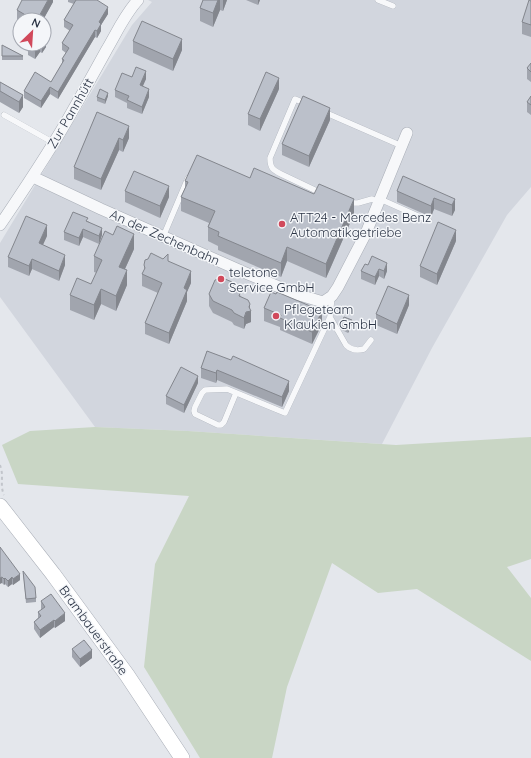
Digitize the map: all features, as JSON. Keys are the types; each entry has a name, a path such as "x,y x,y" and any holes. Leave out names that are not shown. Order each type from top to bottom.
{"main road":[{"name":"Brambauerstraße","path":"3,502 53,574 127,675 182,758"}],"street":[{"name":"Zur Pannhütt","path":"0,226 33,177 71,115 117,32 137,0"},
{"path":"332,296 366,233 407,134"},
{"name":"An der Zechenbahn","path":"33,177 101,209 296,294 323,302 332,296"}],"lane":[{"path":"378,0 393,6"},
{"path":"309,105 295,99 270,158 270,165 275,171 330,197"},
{"path":"316,108 402,146"},
{"path":"4,115 54,143"},
{"path":"163,236 190,173"},
{"path":"344,202 358,203 379,200 429,221"},
{"path":"236,393 224,422 221,425 195,414 195,407 205,390 227,389 285,413 330,317 332,296"},
{"path":"330,317 346,345 350,348 355,350 364,349 371,340"}],"path":[{"path":"0,465 3,502"}],"shaded area":[{"path":"148,0 531,0 531,187 507,215 432,348 382,444 188,431 95,427 0,297 0,243 132,25 152,2"}],"green space":[{"path":"95,427 188,431 396,445 531,437 531,559 507,567 531,598 531,661 417,589 378,593 332,563 287,687 272,758 200,758 144,667 155,564 189,496 18,484 2,445 30,431"}],"building":[{"path":"22,0 48,0 41,12 20,12 17,10"},
{"path":"76,0 97,0 108,7 99,22 101,24 97,31 95,30 58,92 50,87 41,101 24,91 35,72 51,82 64,60 62,59 69,48 62,43 73,25 64,20"},
{"path":"203,0 218,0 213,13 200,8"},
{"path":"529,0 531,1 531,25 522,22"},
{"path":"142,21 182,39 173,59 133,41"},
{"path":"2,45 12,50 12,52 23,56 2,56"},
{"path":"531,63 531,72 527,68"},
{"path":"136,67 146,71 140,85 149,89 142,107 127,100 129,96 115,90 122,73 132,77"},
{"path":"266,72 279,78 260,119 248,114"},
{"path":"0,82 23,95 19,102 0,91"},
{"path":"100,89 108,93 105,100 97,97"},
{"path":"303,96 330,108 309,156 282,144"},
{"path":"531,96 531,105 527,102"},
{"path":"97,112 129,126 123,140 119,138 101,179 74,167"},
{"path":"197,155 250,178 254,168 314,194 319,184 354,199 326,264 287,247 281,263 218,236 219,232 208,227 215,211 181,197 188,182 185,181"},
{"path":"134,171 169,186 160,206 125,191"},
{"path":"403,176 455,199 452,205 434,198 431,206 397,191"},
{"path":"73,212 88,218 86,221 102,228 99,236 83,229 79,238 64,232"},
{"path":"26,216 47,225 39,243 65,255 59,271 32,259 29,266 8,257"},
{"path":"438,222 456,230 437,274 420,266"},
{"path":"117,226 134,234 119,267 127,270 116,296 101,289 94,305 70,295 77,278 91,284 102,260 94,256 105,231 113,235"},
{"path":"151,253 163,259 168,254 168,261 191,271 184,288 187,290 169,333 145,323 162,283 142,274 145,268 145,260 148,259"},
{"path":"372,256 387,263 384,271 379,269 375,277 361,271 365,264 368,265"},
{"path":"225,279 232,282 235,288 241,291 239,296 248,300 251,311 246,312 244,318 234,313 232,310 213,301 209,294 215,280"},
{"path":"388,286 409,295 397,324 376,314"},
{"path":"271,292 276,294 277,292 322,311 312,332 280,318 281,315 264,308"},
{"path":"344,317 352,320 348,329 341,324"},
{"path":"207,351 231,360 233,356 289,381 282,397 217,370 216,373 201,368"},
{"path":"181,367 198,376 184,405 166,396"},
{"path":"0,547 20,574 13,579 12,577 8,581 5,578 0,578"},
{"path":"23,571 35,587 36,598 26,599"},
{"path":"51,594 65,613 40,630 34,622 41,616 38,612 45,607 41,601"},
{"path":"84,640 92,650 80,659 72,649"}],"place":[{"name":"ATT24 - Mercedes Benz Automatikgetriebe","path":"282,224"},
{"name":"teletone Service GmbH","path":"221,279"},
{"name":"Pflegeteam Klaukien GmbH","path":"276,316"}]}
